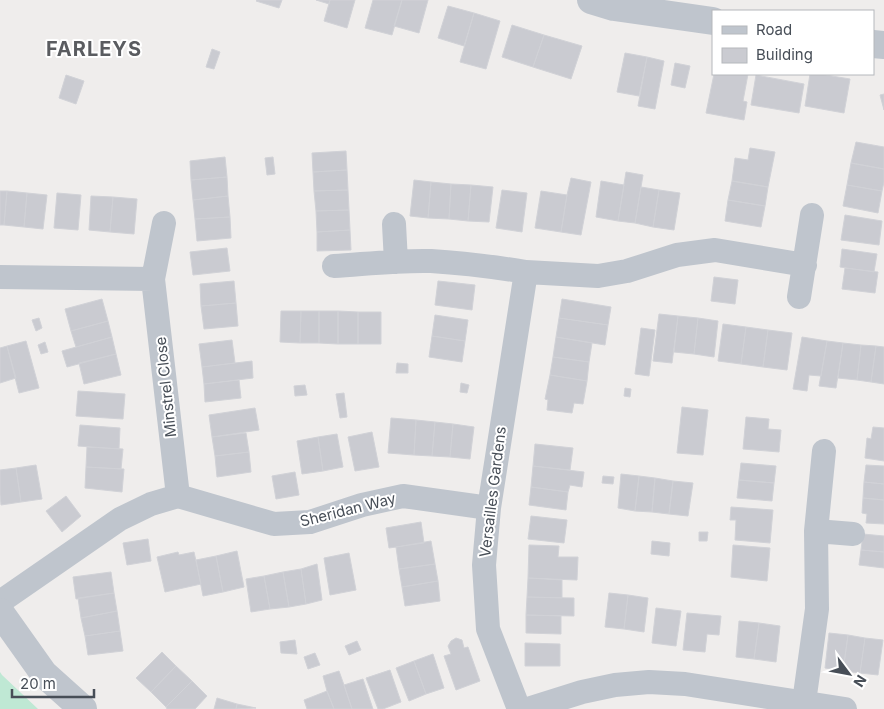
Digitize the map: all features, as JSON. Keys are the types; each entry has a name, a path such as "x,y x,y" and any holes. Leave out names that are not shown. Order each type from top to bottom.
{"street":[{"path":"591,0 614,7 656,6 712,21"},
{"path":"799,297 812,215"},
{"name":"Minstrel Close","path":"164,223 153,279 178,496"},
{"path":"394,224 396,262"},
{"path":"334,266 396,262 440,262 488,266 526,272 598,276 628,271 677,255 715,250 805,264"},
{"name":"Versailles Gardens","path":"519,709 488,629 484,565 489,508 526,272"},
{"path":"0,277 153,279"},
{"path":"804,702 817,609 816,531 824,452"},
{"path":"0,602 120,519 151,504 178,496"},
{"name":"Sheridan Way","path":"178,496 274,524 310,522 362,505 402,496 489,508"},
{"path":"816,531 853,534"},
{"path":"0,612 44,674 83,709"},
{"path":"528,709 585,701 615,685 649,682 685,684 845,709"}],"green space":[{"path":"0,672 2,675 38,709 0,709"}],"building":[{"path":"257,0 282,0 279,8"},
{"path":"316,0 330,0 329,4"},
{"path":"330,0 355,0 347,28 324,21"},
{"path":"373,0 402,0 392,35 365,28"},
{"path":"402,0 428,0 419,33 394,26"},
{"path":"448,6 474,13 464,46 438,38"},
{"path":"474,13 500,21 486,69 460,62"},
{"path":"512,25 544,35 533,67 502,57"},
{"path":"544,35 582,46 571,79 533,67"},
{"path":"212,49 220,52 214,69 206,67"},
{"path":"625,53 647,57 639,96 617,92"},
{"path":"647,57 664,61 655,109 638,106"},
{"path":"675,63 690,66 685,88 671,85"},
{"path":"66,75 84,81 76,104 59,98"},
{"path":"714,75 748,75 743,101 747,102 744,120 706,113"},
{"path":"756,75 804,84 799,113 751,105"},
{"path":"810,75 826,75 850,79 844,113 805,106"},
{"path":"884,94 884,110 880,95"},
{"path":"856,142 884,147 884,169 851,163"},
{"path":"750,148 775,152 768,187 732,181 735,158 748,160"},
{"path":"346,151 347,170 313,172 312,153"},
{"path":"225,157 227,177 191,180 190,161"},
{"path":"273,157 275,174 267,175 265,158"},
{"path":"851,163 884,169 882,191 847,185"},
{"path":"347,170 348,190 314,191 313,172"},
{"path":"626,172 643,175 635,223 618,221"},
{"path":"227,177 228,196 193,200 191,180"},
{"path":"571,178 591,182 581,235 561,232"},
{"path":"414,180 431,182 428,218 410,216"},
{"path":"601,181 624,185 618,221 596,217"},
{"path":"732,181 768,187 765,206 728,200"},
{"path":"431,182 451,184 449,219 428,218"},
{"path":"451,184 471,185 468,221 449,219"},
{"path":"471,185 493,187 489,222 468,221"},
{"path":"847,185 882,191 878,213 843,206"},
{"path":"641,187 659,190 653,227 635,223"},
{"path":"348,190 349,210 316,211 314,191"},
{"path":"502,190 527,193 522,232 496,228"},
{"path":"659,190 680,193 674,230 653,227"},
{"path":"0,191 7,191 4,225 0,225"},
{"path":"7,191 27,193 24,227 4,225"},
{"path":"541,191 567,195 561,232 535,228"},
{"path":"27,193 47,195 43,229 24,227"},
{"path":"57,193 81,195 78,230 54,228"},
{"path":"91,196 113,197 110,232 89,230"},
{"path":"228,196 230,217 195,219 193,200"},
{"path":"113,197 137,199 134,234 110,232"},
{"path":"728,200 765,206 761,227 725,221"},
{"path":"349,210 350,230 317,232 316,211"},
{"path":"845,215 882,221 879,245 841,240"},
{"path":"230,217 231,238 197,241 195,219"},
{"path":"350,230 351,250 317,251 317,232"},
{"path":"227,248 230,271 193,275 190,252"},
{"path":"842,249 877,254 874,272 840,267"},
{"path":"845,268 878,272 875,293 842,289"},
{"path":"714,277 738,280 735,304 711,301"},
{"path":"234,281 236,303 201,306 200,284"},
{"path":"438,281 475,285 472,310 435,305"},
{"path":"102,299 108,321 71,331 65,309"},
{"path":"562,299 611,307 608,325 559,318"},
{"path":"236,303 238,326 204,329 201,306"},
{"path":"281,311 301,311 300,343 280,342"},
{"path":"301,311 319,311 319,343 300,343"},
{"path":"319,311 338,311 338,344 319,343"},
{"path":"338,311 358,312 358,344 338,344"},
{"path":"358,312 381,312 381,344 358,344"},
{"path":"659,314 678,316 672,363 653,361"},
{"path":"435,315 468,320 465,341 432,336"},
{"path":"678,316 698,318 694,354 674,352"},
{"path":"39,318 42,328 36,331 32,320"},
{"path":"559,318 608,325 605,345 556,337"},
{"path":"698,318 718,321 714,357 694,354"},
{"path":"108,321 112,337 76,347 71,331"},
{"path":"723,324 746,327 741,364 718,361"},
{"path":"746,327 768,330 763,367 741,364"},
{"path":"641,328 655,330 649,376 635,374"},
{"path":"768,330 792,333 787,370 763,367"},
{"path":"432,336 465,341 462,362 429,357"},
{"path":"112,337 116,354 67,367 62,351"},
{"path":"556,337 592,343 589,362 553,357"},
{"path":"802,337 827,341 821,376 809,375 807,391 793,389"},
{"path":"232,340 235,363 202,367 199,344"},
{"path":"26,341 39,388 19,393 7,346"},
{"path":"827,341 843,343 836,388 819,386"},
{"path":"45,342 48,352 41,354 38,345"},
{"path":"843,343 861,345 857,380 838,378"},
{"path":"861,345 876,346 871,382 857,380"},
{"path":"7,346 16,378 0,383 0,348"},
{"path":"876,346 884,347 884,384 871,382"},
{"path":"116,354 121,375 84,384 79,363"},
{"path":"553,357 589,362 587,381 550,375"},
{"path":"252,361 253,378 204,384 202,367"},
{"path":"397,363 408,364 408,373 396,373"},
{"path":"550,375 587,381 583,404 574,403 572,413 547,410 548,400 545,399"},
{"path":"239,380 241,398 205,402 204,384"},
{"path":"461,383 469,385 467,393 460,392"},
{"path":"305,385 307,395 295,396 294,386"},
{"path":"625,388 631,389 630,397 624,396"},
{"path":"78,391 125,394 123,419 76,416"},
{"path":"344,393 347,417 340,418 336,394"},
{"path":"682,407 708,410 703,455 677,453"},
{"path":"255,408 259,430 212,437 209,415"},
{"path":"746,417 769,419 768,429 781,430 779,452 743,449"},
{"path":"391,418 416,420 414,455 388,453"},
{"path":"416,420 435,422 432,456 414,455"},
{"path":"435,422 453,424 450,457 432,456"},
{"path":"453,424 474,427 470,459 450,457"},
{"path":"80,425 120,428 119,449 78,446"},
{"path":"873,427 884,428 884,461 865,458 867,438 871,439"},
{"path":"372,432 379,467 355,471 348,437"},
{"path":"246,433 249,452 215,456 212,437"},
{"path":"337,434 343,467 323,471 318,437"},
{"path":"318,437 323,471 302,474 297,441"},
{"path":"535,444 573,448 570,470 533,466"},
{"path":"87,447 123,449 121,469 86,467"},
{"path":"249,452 251,472 217,477 215,456"},
{"path":"741,463 776,466 774,483 739,480"},
{"path":"36,465 42,499 21,502 16,468"},
{"path":"866,465 884,466 884,484 864,482"},
{"path":"533,466 584,472 582,487 570,485 568,492 531,487"},
{"path":"86,467 124,469 122,492 85,488"},
{"path":"16,468 21,502 1,505 0,470"},
{"path":"295,472 299,495 276,499 272,476"},
{"path":"621,474 639,476 635,511 618,508"},
{"path":"603,476 614,477 613,484 602,483"},
{"path":"639,476 655,478 652,512 635,511"},
{"path":"655,478 673,481 669,514 652,512"},
{"path":"739,480 774,483 772,501 737,498"},
{"path":"673,481 693,483 688,516 669,514"},
{"path":"864,482 884,484 884,500 863,498"},
{"path":"531,487 568,492 566,510 529,505"},
{"path":"66,496 81,516 62,532 46,511"},
{"path":"863,498 884,500 884,524 866,523 867,514 862,513"},
{"path":"731,507 773,510 770,543 735,540 736,520 730,520"},
{"path":"531,516 567,520 564,543 528,539"},
{"path":"421,522 424,543 389,548 386,528"},
{"path":"699,532 708,532 707,541 699,541"},
{"path":"863,534 884,536 884,552 861,550"},
{"path":"148,539 151,561 127,565 123,543"},
{"path":"431,541 435,564 399,569 396,547"},
{"path":"652,541 670,543 669,556 651,554"},
{"path":"529,545 559,546 558,557 578,557 577,580 528,578"},
{"path":"733,545 770,548 767,581 731,577"},
{"path":"861,550 884,552 884,568 859,565"},
{"path":"237,551 244,587 223,592 216,556"},
{"path":"178,552 179,555 194,552 201,584 165,592 157,557"},
{"path":"349,553 356,590 330,595 324,558"},
{"path":"216,556 223,592 203,596 196,560"},
{"path":"317,564 322,600 306,604 301,569"},
{"path":"435,564 438,581 402,587 399,569"},
{"path":"301,569 306,604 289,607 283,572"},
{"path":"111,572 114,593 76,599 73,577"},
{"path":"283,572 289,607 270,609 264,576"},
{"path":"264,576 270,609 251,612 246,579"},
{"path":"528,578 562,580 562,598 527,597"},
{"path":"438,581 440,601 405,606 402,587"},
{"path":"114,593 117,611 81,618 78,598"},
{"path":"609,593 628,595 624,629 605,627"},
{"path":"628,595 648,598 644,632 624,629"},
{"path":"527,597 574,598 574,616 526,615"},
{"path":"656,608 681,611 676,646 652,643"},
{"path":"117,611 120,631 85,636 81,618"},
{"path":"687,613 721,616 719,635 707,634 705,652 683,650"},
{"path":"526,615 561,616 561,634 526,633"},
{"path":"739,621 759,623 754,659 736,657"},
{"path":"759,623 780,626 776,662 754,659"},
{"path":"120,631 123,651 88,655 85,636"},
{"path":"829,633 848,635 843,671 825,668"},
{"path":"848,635 865,638 860,673 843,671"},
{"path":"456,638 462,640 464,648 468,647 480,681 456,690 444,656 451,654 448,646"},
{"path":"865,638 883,640 878,675 860,673"},
{"path":"295,640 297,654 281,653 280,642"},
{"path":"357,641 361,650 349,655 345,646"},
{"path":"525,643 560,644 560,666 525,666"},
{"path":"162,652 176,666 151,692 136,678"},
{"path":"315,653 320,665 308,669 304,657"},
{"path":"433,654 444,688 426,694 414,661"},
{"path":"414,661 426,694 409,701 396,668"},
{"path":"176,666 192,681 166,707 151,692"},
{"path":"390,670 401,702 378,709 366,678"},
{"path":"339,671 352,709 334,709 327,691 323,676"},
{"path":"363,679 373,709 352,709 344,685"},
{"path":"192,681 207,696 195,709 167,709 166,707"},
{"path":"327,691 334,709 307,709 304,700"},
{"path":"217,698 237,704 236,709 214,709"},
{"path":"237,704 256,708 236,709"}],"district":[{"name":"FARLEYS","path":"94,49"}]}
